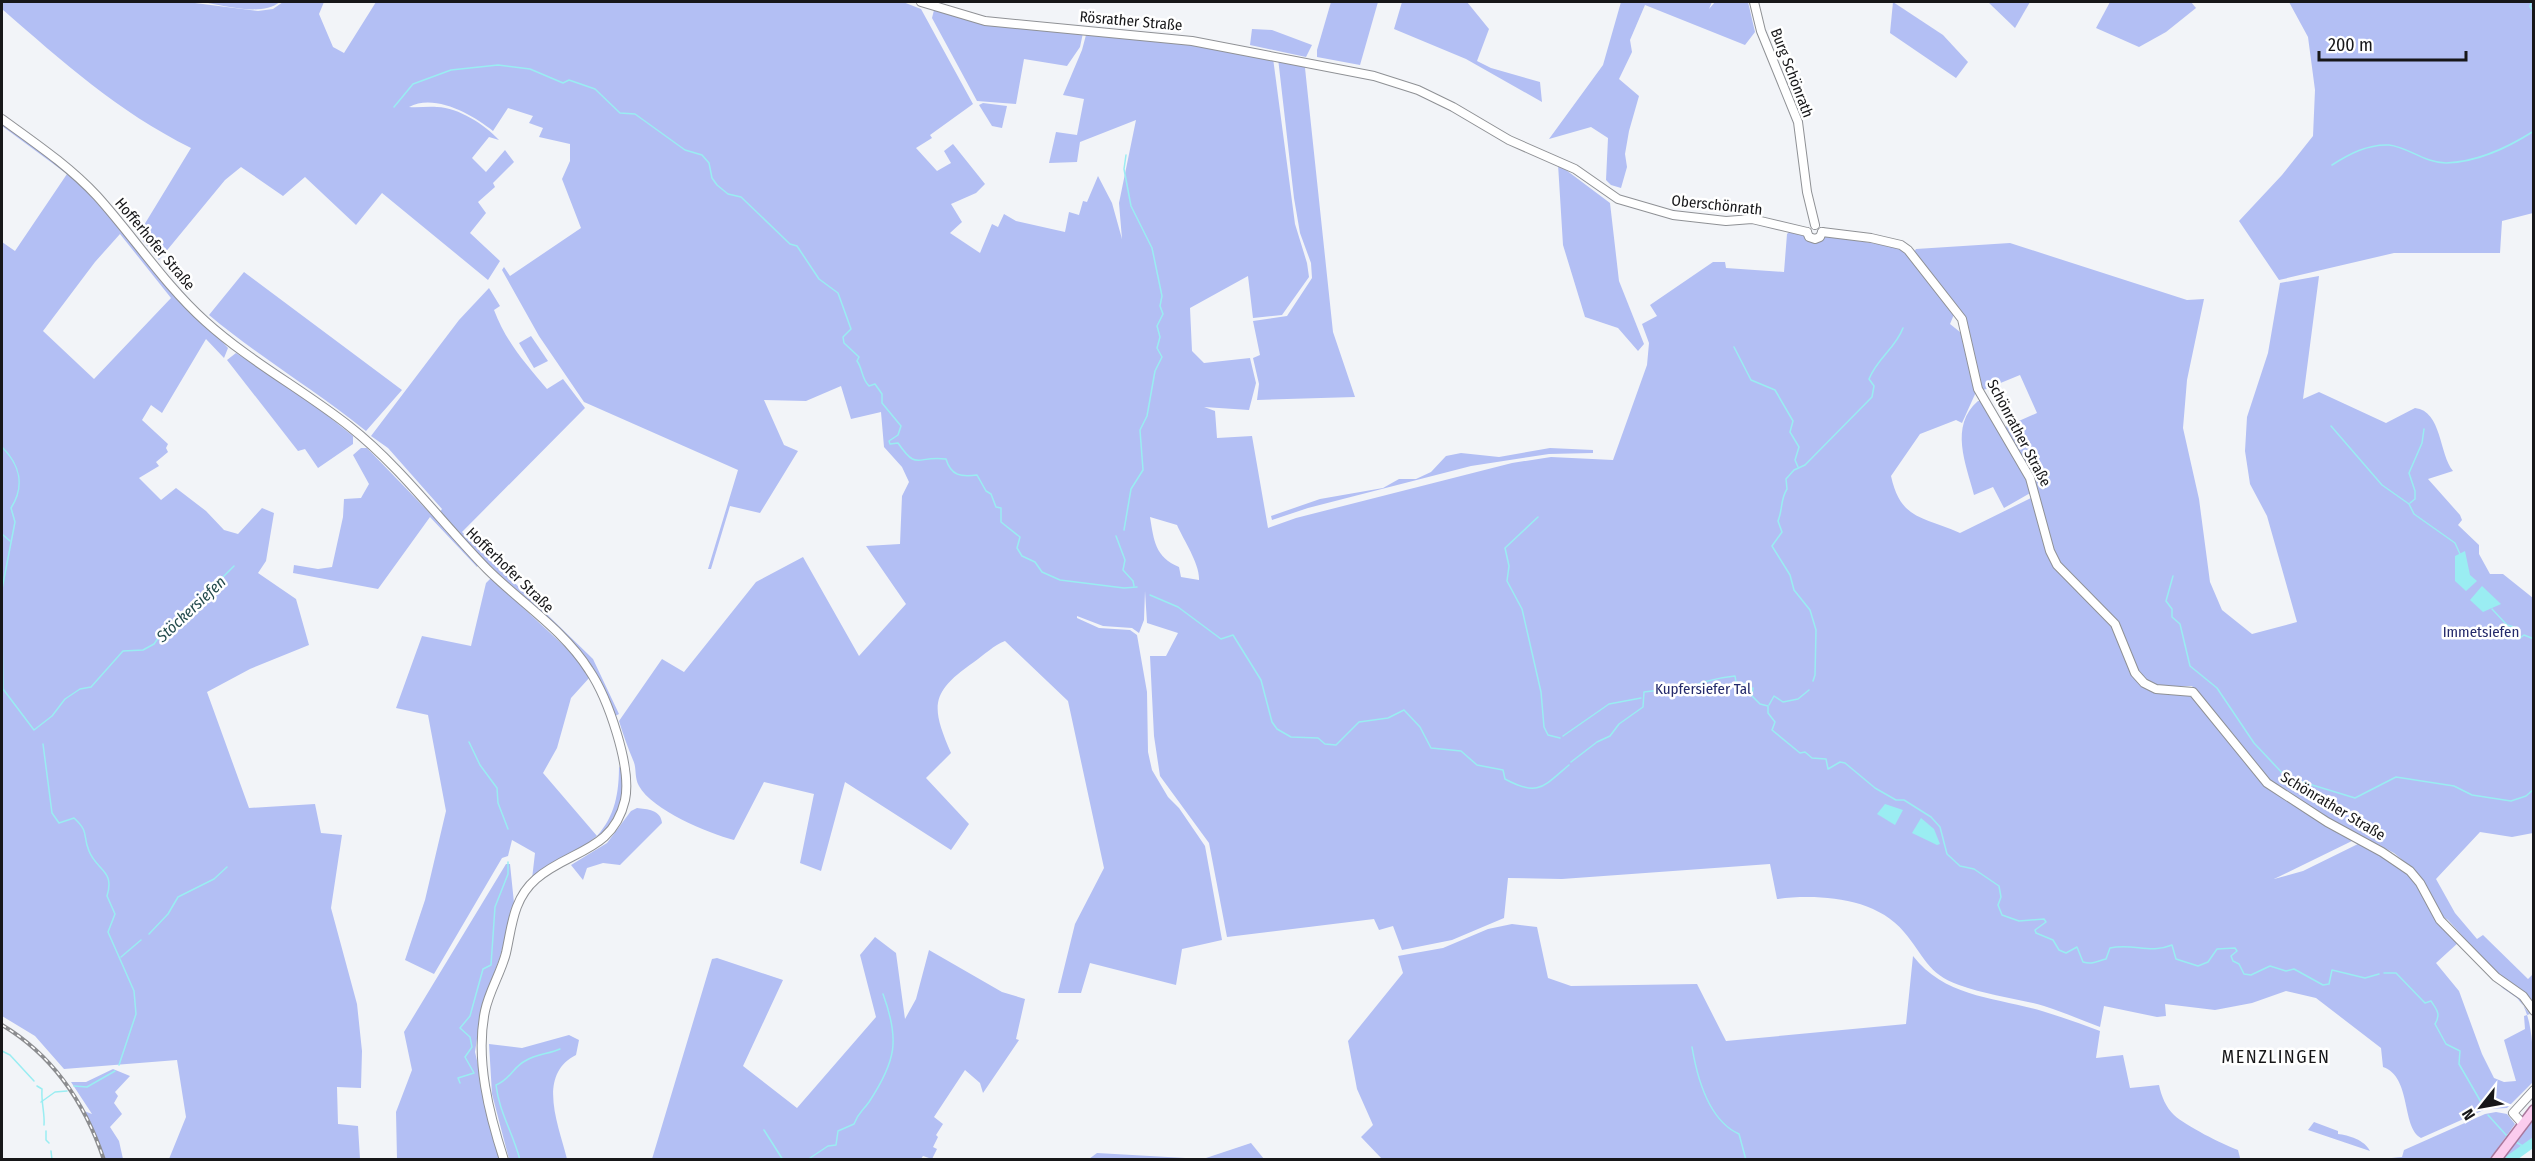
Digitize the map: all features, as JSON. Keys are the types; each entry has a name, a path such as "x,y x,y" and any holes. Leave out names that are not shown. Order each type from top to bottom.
{"main road":[{"path":"2496,1160 2524,1120 2534,1110"}],"street":[{"name":"Rösrather Straße","path":"921,2 985,21 1192,41 1339,68 1418,90 1453,106 1509,140 1575,169 1611,195 1624,201"},
{"name":"Burg Schönrath","path":"1754,2 1761,31 1798,122 1807,192 1815,225"},
{"name":"Hofferhofer Straße","path":"2,119 65,165 90,189 172,288 207,324 364,439 404,478 489,571 571,647 598,685 623,760 626,795 618,819 607,835 591,848 536,878 525,890 514,912 504,960 487,1002 483,1025 488,1097 504,1160"},
{"name":"Oberschönrath","path":"1624,201 1673,215 1726,221 1752,219 1808,232"},
{"path":"1815,225 1822,232 1820,237 1815,239 1809,237 1808,232 1810,227 1815,225"},
{"name":"Schönrather Straße","path":"1822,232 1854,234 1905,247 1956,310 1966,332 1978,390 2030,478 2054,559 2115,624 2139,678 2156,689 2193,692 2267,783 2410,871 2420,883 2437,915 2492,973 2523,996 2534,1011"},
{"path":"2524,1120 2516,1109 2534,1090"}],"green space":[{"name":"Kupfersiefer Tal","path":"2,2 187,2 258,11 273,9 283,2 324,2 319,14 333,47 344,53 376,2 903,2 921,9 973,104 930,135 932,138 916,148 937,171 951,163 944,151 953,144 985,184 976,193 951,204 962,222 950,233 980,253 992,224 998,227 1004,214 1016,221 1065,232 1069,212 1079,215 1083,201 1087,202 1098,176 1112,203 1122,239 1119,203 1136,120 1080,142 1077,162 1049,163 1056,132 1077,135 1084,99 1063,95 1086,35 1173,41 1175,44 1176,41 1212,46 1214,50 1216,47 1273,58 1295,224 1309,277 1282,315 1253,318 1248,276 1190,308 1192,351 1204,363 1250,358 1256,383 1249,410 1204,407 1215,411 1217,438 1252,436 1268,528 1296,518 1512,463 1551,457 1613,460 1647,365 1649,343 1642,324 1657,316 1650,305 1713,262 1725,262 1726,268 1784,272 1787,234 1790,231 1899,247 1907,252 1955,312 1950,324 1965,336 1976,392 1962,423 1956,420 1920,434 1891,476 1901,502 1915,515 1960,533 2033,497 2048,551 2113,627 2141,683 2196,697 2259,777 2354,840 2274,879 2303,871 2360,843 2413,877 2433,914 2459,942 2436,963 2459,991 2482,1054 2494,1078 2504,1082 2516,1081 2504,1040 2525,1029 2524,1016 2527,1015 2532,1040 2533,1082 2507,1108 2486,1109 2421,1138 2411,1124 2398,1081 2392,1072 2383,1067 2381,1048 2316,998 2286,991 2252,1003 2215,1010 2165,1004 2166,1016 2157,1017 2104,1006 2100,1027 2044,1006 1948,981 1927,963 1892,920 1878,911 1845,900 1810,897 1777,899 1770,864 1562,879 1508,878 1504,918 1452,940 1402,950 1393,926 1379,930 1374,919 1227,937 1209,843 1160,776 1154,736 1150,656 1166,656 1178,633 1147,623 1145,591 1144,620 1139,633 1132,628 1103,626 1077,616 1077,618 1099,628 1130,630 1137,635 1147,692 1148,752 1152,770 1168,797 1179,808 1205,846 1222,940 1182,949 1176,985 1090,963 1081,993 1058,993 1075,924 1104,868 1068,701 1005,641 949,682 942,691 939,701 940,723 951,753 926,778 969,824 951,850 845,782 821,871 800,863 814,794 764,782 734,840 710,832 668,812 646,795 637,783 634,763 619,721 662,659 684,672 756,582 803,557 859,656 906,604 866,546 900,544 902,496 909,482 902,467 884,447 881,412 851,419 841,386 806,401 764,400 784,445 798,451 760,513 730,506 711,569 708,569 738,470 584,402 539,336 502,270 504,267 510,276 581,228 562,179 570,161 570,144 539,137 543,128 529,123 533,116 508,108 493,131 464,113 442,104 419,103 409,107 437,107 454,110 486,128 499,140 489,137 472,158 486,172 505,150 514,162 493,183 495,187 478,202 486,213 470,233 500,261 488,280 382,193 356,225 305,177 283,196 241,167 225,180 159,260 138,235 191,148 164,134 115,102 69,67 2,9","holes":["1150,517 1177,525 1194,560 1199,580 1181,577 1179,567 1160,553"]},
{"path":"201,2 280,2 263,9 253,9"},
{"path":"1331,2 1378,2 1360,65 1317,57"},
{"path":"1402,2 1467,2 1489,29 1477,61 1491,68 1540,82 1542,102 1466,59 1394,29"},
{"path":"1621,2 1712,2 1709,9 1715,2 1748,2 1755,32 1745,45 1645,5 1630,40 1632,52 1619,79 1639,96 1629,131 1625,154 1627,167 1621,188 1611,185 1606,180 1608,138 1591,127 1549,139 1603,65"},
{"path":"1893,2 1943,35 1968,62 1956,78 1890,33"},
{"path":"1988,2 2030,2 2015,28"},
{"path":"2110,2 2191,2 2196,8 2166,32 2139,47 2096,28"},
{"path":"2289,2 2533,2 2533,213 2502,221 2500,253 2394,253 2279,280 2239,221 2282,175 2313,136 2315,90 2308,37"},
{"path":"934,10 984,25 1083,33 1080,47 1067,66 1024,59 1016,104 977,101 932,18"},
{"path":"1252,29 1272,30 1312,45 1306,57 1250,45"},
{"path":"1278,58 1308,64 1308,68 1305,68 1333,332 1355,397 1257,400 1259,384 1253,358 1260,355 1253,321 1287,316 1312,278 1311,263 1300,233 1294,198"},
{"path":"983,103 1007,106 1002,128 992,126 979,105"},
{"path":"2,123 69,172 228,348 224,358 206,339 162,413 151,405 142,420 168,444 166,448 168,452 156,462 159,466 139,478 161,500 176,488 206,511 224,530 238,534 262,508 274,513 266,561 258,573 296,599 309,645 250,669 207,692 249,808 315,804 321,833 342,835 331,908 357,1004 362,1051 361,1088 337,1087 338,1124 358,1126 360,1159 169,1159 186,1117 177,1060 64,1069 35,1036 2,1016 2,242 15,251 67,174 2,126","holes":["120,234 171,298 94,379 43,331 95,262"]},
{"path":"1558,164 1610,203 1619,281 1644,344 1638,351 1618,328 1585,317 1563,245"},
{"path":"2010,243 2187,300 2204,299 2187,380 2183,428 2199,499 2210,582 2222,610 2252,634 2297,622 2267,516 2250,484 2245,451 2247,417 2268,353 2280,283 2319,276 2303,399 2319,392 2386,423 2415,408 2424,411 2430,417 2435,425 2448,464 2453,471 2428,479 2460,515 2462,520 2458,525 2479,545 2479,554 2490,574 2503,574 2533,598 2533,833 2512,837 2480,832 2436,879 2455,913 2477,939 2483,935 2528,979 2533,974 2533,1005 2527,995 2493,970 2448,920 2436,912 2425,884 2406,863 2394,853 2324,816 2270,782 2192,686 2161,687 2146,680 2138,672 2117,623 2064,570 2056,558 2038,495 2003,428 2037,413 2020,375 1981,391 1967,328 1914,252 1916,249"},
{"path":"244,272 402,390 366,431 209,315"},
{"path":"489,288 500,306 494,310 499,322 524,361 547,389 563,379 585,408 462,532 593,659 619,714 613,717 592,667 573,644 476,552 439,513 442,509 388,448 371,436 459,320"},
{"path":"531,336 548,361 534,368 519,343"},
{"path":"236,353 303,396 353,436 353,444 318,468 305,449 298,451 227,360"},
{"path":"1978,401 1981,401 2022,467 2032,492 2004,508 1993,487 1974,495 1964,458 1962,434 1964,422 1969,411"},
{"path":"361,448 367,448 479,564 477,567 430,517 378,589 293,573 294,565 318,569 332,567 343,517 344,499 361,498 369,484 353,455"},
{"path":"1550,448 1593,450 1593,453 1549,454 1471,466 1308,508 1272,520 1271,516 1320,499 1383,488 1399,479 1416,479 1431,472 1446,456 1461,453 1499,457"},
{"path":"491,578 574,655 590,677 571,698 557,748 543,773 597,836 574,854 532,879 535,853 512,840 508,856 502,858 434,974 405,960 425,900 446,811 428,715 396,708 422,636 471,646 486,583"},
{"path":"619,766 624,785 620,804 605,831 599,838 597,836 615,804"},
{"path":"637,808 656,813 662,823 620,865 603,863 587,868 583,880 571,865 607,843 631,811"},
{"path":"506,864 510,864 514,903 500,957 482,1006 475,1052 500,1159 397,1159 396,1112 412,1070 404,1032"},
{"path":"1512,924 1537,927 1548,978 1571,986 1697,984 1726,1041 1906,1024 1913,956 1926,970 1956,988 1989,999 2042,1011 2100,1031 2096,1058 2123,1055 2130,1088 2159,1085 2164,1101 2174,1115 2204,1134 2238,1150 2240,1158 1382,1159 1361,1137 1373,1125 1357,1089 1348,1041 1403,973 1398,956 1443,948 1488,929"},
{"path":"875,937 896,953 905,1019 916,999 929,950 1002,992 1025,999 1016,1039 1019,1040 983,1093 980,1083 965,1070 934,1117 943,1124 936,1135 938,1137 933,1147 937,1149 932,1159 923,1156 920,1160 652,1159 712,959 717,958 783,980 743,1066 797,1108 876,1017 860,955"},
{"path":"2501,987 2512,992 2520,1000 2522,1005 2517,998"},
{"path":"569,1035 579,1040 576,1055 564,1064 553,1088 556,1117 567,1159 509,1159 492,1094 489,1044 522,1048"},
{"path":"113,1069 130,1076 115,1092 118,1096 114,1103 122,1114 110,1127 119,1141 123,1159 104,1159 84,1111 92,1114 71,1082 86,1082"},
{"path":"2496,1112 2507,1114 2515,1124 2490,1159 2381,1159 2402,1157 2404,1150 2485,1114"},
{"path":"2533,1120 2533,1138 2502,1160"},
{"path":"2314,1122 2338,1131 2338,1134 2356,1139 2370,1151 2308,1130"},
{"path":"1251,1143 1264,1159 1203,1159"},
{"path":"1097,1153 1203,1159 1089,1159"}],"shaded area":[{"path":"2465,551 2470,575 2477,581 2466,591 2455,581 2455,556"},
{"path":"2482,586 2501,604 2483,612 2470,600"},
{"path":"1885,804 1903,810 1895,825 1877,814"},
{"path":"1921,818 1934,829 1940,844 1937,845 1912,833"}],"waterway":[{"path":"2531,2 2530,7 2534,11"},
{"path":"394,107 413,84 451,70 498,65 530,69 563,83 569,80 595,89 620,113 635,114 685,150 702,155 709,163 712,178 717,185 728,194 741,197 790,244 797,246 819,279 838,293 851,329 843,337 844,343 859,357 857,361 866,383 869,386 875,384 882,394 882,403 901,426 898,435 889,441 890,444 898,443 914,460 946,459 948,465 957,474 977,475 986,491 991,494 996,507 1001,508 1001,522 1020,537 1017,548 1022,556 1035,562 1042,572 1060,580 1124,588 1137,587"},
{"path":"2332,165 2359,150 2381,145 2396,146 2438,162 2458,162 2492,153 2534,131"},
{"path":"1124,530 1131,489 1143,470 1140,430 1147,416 1155,371 1162,357 1157,348 1160,337 1157,326 1163,314 1160,306 1162,296 1152,248 1131,206 1124,169 1126,155"},
{"path":"1813,681 1816,630 1810,610 1794,590 1790,575 1772,546 1782,532 1778,521 1787,489 1786,479 1794,470 1805,465 1872,397 1874,386 1869,379 1896,342 1903,328"},
{"path":"1734,347 1751,380 1775,390 1793,421 1790,432 1799,447 1795,460 1798,467"},
{"path":"2331,426 2382,485 2409,504 2414,514 2455,543 2460,554"},
{"path":"2410,503 2415,499 2415,491 2409,473 2422,443 2424,429"},
{"path":"2,447 13,461 19,484 11,508 15,522 2,589"},
{"path":"1538,517 1505,548 1509,566 1507,581 1522,609 1541,692 1544,727 1548,735 1560,738"},
{"path":"2,534 10,541"},
{"path":"1116,536 1125,560 1123,570 1133,581 1134,586"},
{"name":"Stöckersiefen","path":"2,630 3,689 34,730 52,716 65,699 80,689 91,687 123,651 143,650 154,644 163,631 217,588 223,577 234,566"},
{"name":"Immetsiefen","path":"2173,576 2166,601 2172,609 2172,617 2180,624 2190,666 2217,688 2254,743 2286,777 2355,798 2396,777 2454,786 2472,795 2511,801 2526,796 2534,789"},
{"path":"1150,595 1178,607 1221,639 1233,635 1261,680 1272,722 1277,729 1291,737 1318,738 1325,744 1336,745 1359,722 1388,718 1404,710 1420,727 1431,748 1461,751 1477,765 1503,770 1505,779 1525,788 1540,787 1546,784 1569,765"},
{"path":"2492,609 2507,625 2517,628 2520,638 2524,635 2534,639"},
{"path":"1571,762 1597,742 1610,736 1619,724 1643,707 1644,692 1669,689 1675,694 1704,682 1735,676 1736,682 1745,684 1748,689 1753,688 1752,696 1760,704 1768,706 1768,713 1775,722 1772,730 1800,753 1805,752 1812,758 1826,759 1828,769 1840,762 1845,763 1875,788 1896,800 1904,800 1931,817 1940,827 1947,854 1960,866 1974,869 1999,886 2001,897 1998,905 2002,915 2019,921 2044,919 2046,922 2035,930 2036,933 2053,940 2059,950 2066,953 2077,947 2083,962 2092,963 2106,959 2110,948 2157,949 2172,945 2176,959 2198,966 2208,962 2217,949 2235,948 2237,951 2231,956 2233,961 2239,964 2244,974 2251,975 2270,966 2286,971 2294,969 2323,985 2329,984 2332,970 2365,978 2379,974"},
{"path":"1769,705 1774,696 1783,702 1798,699 1809,690"},
{"path":"1563,736 1609,704 1641,698"},
{"path":"469,742 480,765 497,788 498,803 508,829"},
{"path":"43,744 52,813 59,823 74,818 79,823 84,831 92,858 104,871 109,881 107,896 115,914 108,932 134,991 136,1014 119,1065"},
{"path":"460,1083 458,1078 474,1073 465,1057 472,1047 470,1037 460,1028 470,1016 483,969 491,965 495,907 508,874 508,862"},
{"path":"149,934 168,914 178,897 214,879 227,867"},
{"path":"121,957 141,940"},
{"path":"2384,973 2396,973 2425,1003 2431,1001 2438,1015 2435,1024 2446,1044 2460,1051 2459,1064 2485,1109"},
{"path":"807,1160 828,1146 836,1145 838,1131 854,1124 885,1074 893,1050 893,1038 892,1025 883,994"},
{"path":"1692,1047 1706,1096 1719,1119 1739,1134 1746,1160"},
{"path":"520,1160 500,1104 496,1085 505,1080 525,1061 560,1049"},
{"path":"2,1051 10,1055 34,1081"},
{"path":"74,1086 87,1087 115,1071"},
{"path":"37,1086 42,1089 44,1125"},
{"path":"41,1102 55,1092 67,1091"},
{"path":"2488,1115 2507,1136"},
{"path":"764,1130 783,1160"},
{"path":"46,1131 46,1140 49,1143"},
{"path":"2516,1142 2526,1148"},
{"path":"2509,1160 2534,1142"},
{"path":"51,1151 52,1160"}],"railway":[{"path":"2,1025 37,1051 65,1083 87,1119 104,1160"}],"district":[{"name":"MENZLINGEN","path":"2276,1057"}]}
